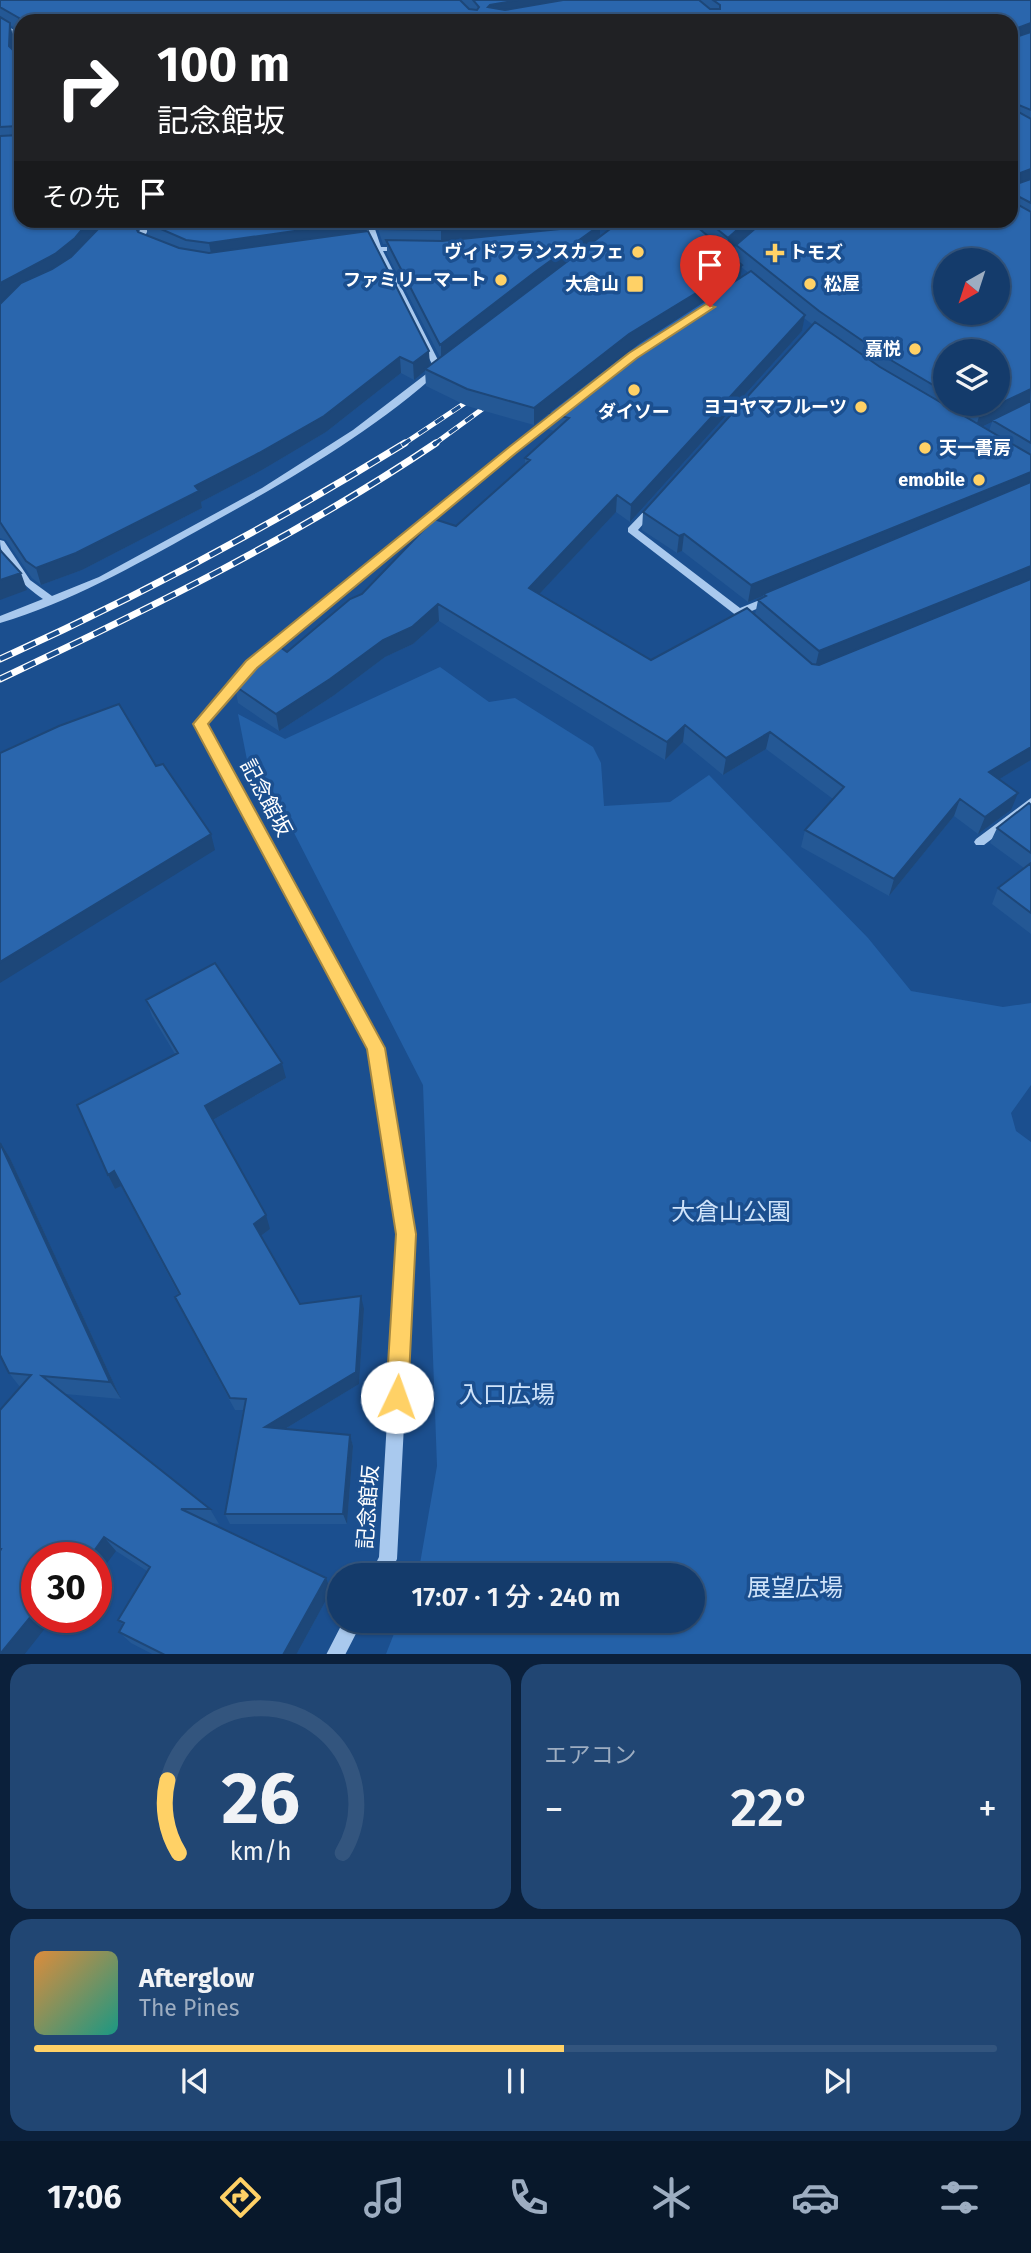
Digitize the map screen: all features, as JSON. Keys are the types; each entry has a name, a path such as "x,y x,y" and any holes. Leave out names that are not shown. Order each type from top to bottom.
{"street":[{"path":"145,228 141,236 145,243 155,247"},
{"path":"371,228 376,245 438,368"},
{"path":"361,243 416,249"},
{"path":"0,620 103,579 265,490 356,432 448,360"},
{"name":"記念館坂","path":"386,1563 406,1234 376,1048 200,724 251,664 567,407"},
{"path":"658,502 632,530 762,632"},
{"path":"0,543 26,582 51,600"},
{"path":"739,613 777,597"},
{"path":"980,842 1031,802"},
{"path":"335,1654 347,1633"}],"green space":[{"name":"大倉山公園","path":"440,667 489,702 515,698 593,747 601,763 604,806 670,802 709,775 868,938 911,991 1003,1007 1031,1003 1031,1085 1011,1113 1016,1131 1031,1142 1031,1654 386,1654 394,1633 705,1633 705,1563 420,1563 437,1466 423,1085 267,780 247,760 238,714 285,739"}],"building":[{"path":"0,0 460,0 469,9 477,10 479,7 473,0 518,0 488,7 505,10 563,0 699,0 710,9 720,9 720,5 713,0 1031,0 1031,23 1018,28 1018,14 14,14 0,7"},
{"path":"0,17 10,23 9,46 14,51 14,126 0,127"},
{"path":"1031,32 1031,110 1018,105 1018,36"},
{"path":"1018,112 1031,119 1031,169 1018,174"},
{"path":"14,135 14,228 83,228 55,254 0,284 0,136"},
{"path":"1031,179 1031,203 1018,196 1018,184"},
{"path":"1018,205 1031,212 1031,389 1010,399 1010,339 933,339 933,385 889,359 819,311 736,245 756,228 1018,228"},
{"path":"136,228 138,232 179,248 209,253 368,231 429,351 413,363 400,357 324,416 195,486 199,491 76,553 36,568 26,561 0,522 0,304 21,283 71,257 98,229"},
{"path":"158,228 315,228 209,243 186,240"},
{"path":"382,228 459,228 441,230"},
{"path":"570,228 596,228 440,345 386,240 442,241"},
{"path":"611,228 698,228 742,265 629,334 534,408 467,389 425,369"},
{"path":"716,228 739,228 728,238"},
{"path":"751,271 805,315 631,505 617,495 529,588 651,660 747,608 812,664 819,665 1031,579 1031,747 989,772 1018,793 985,817 960,799 894,879 805,830 844,787 770,732 726,758 685,725 667,742 438,604 412,627 383,640 276,714 235,686 280,647 287,652 350,599 362,594 434,519 456,526 530,460 525,458 569,418 548,413 639,343"},
{"path":"815,322 880,367 933,398 933,416 964,416 1031,455 1031,472 751,585 684,534 679,536 643,512"},
{"path":"1031,401 1031,443 992,420 1000,416 1010,416 1010,411"},
{"path":"1031,482 1031,566 819,651 758,600 766,596 763,594"},
{"path":"0,550 21,573 0,580"},
{"path":"119,704 156,766 163,764 211,834 0,962 0,753 59,726"},
{"path":"1029,803 1031,805 1031,853 997,828"},
{"path":"1031,863 1031,913 998,888"},
{"path":"215,963 282,1063 205,1106 266,1215 254,1224 300,1304 361,1296 356,1372 265,1427 350,1435 343,1514 225,1514 246,1399 230,1398 175,1297 180,1294 114,1171 108,1175 77,1105 178,1053 146,1000"},
{"path":"0,1143 110,1382 42,1376 210,1509 181,1509 326,1578 284,1654 163,1654 119,1632 124,1623 118,1620 150,1567 104,1537 100,1542 21,1542 21,1628 0,1654 0,1410 31,1375 9,1373 0,1355"}],"railway":[{"path":"405,443 480,393"},
{"path":"434,445 496,399"},
{"path":"0,659 104,610 206,557 307,502 405,443"},
{"path":"0,679 112,626 277,540 434,445"}],"place":[{"name":"ヴィドフランスカフェ","path":"638,252"},
{"name":"トモズ","path":"775,253"},
{"name":"ファミリーマート","path":"501,280"},
{"name":"大倉山","path":"635,284"},
{"name":"松屋","path":"810,284"},
{"name":"嘉悦","path":"915,349"},
{"name":"ダイソー","path":"634,390"},
{"name":"ヨコヤマフルーツ","path":"861,407"},
{"name":"天一書房","path":"925,448"},
{"name":"emobile","path":"979,480"}],"route":[{"path":"397,1397 406,1234 376,1048 200,724 251,664 512,450 633,355 710,307"}],"park label":[{"name":"入口広場","path":"507,1395"},
{"name":"展望広場","path":"795,1588"}]}
